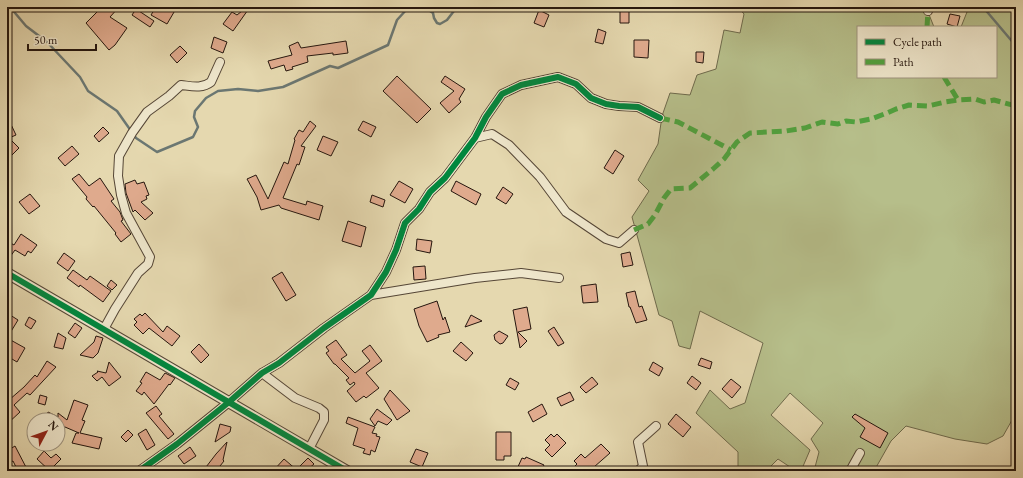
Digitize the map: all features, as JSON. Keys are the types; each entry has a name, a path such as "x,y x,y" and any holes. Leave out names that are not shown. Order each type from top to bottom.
{"street":[{"path":"104,329 138,273 148,264 150,257 126,213 120,195 118,176 119,156 139,123 151,109 181,85 200,87 211,82 220,62"},
{"path":"139,471 177,444 262,373 371,295 386,272 396,250 405,223 418,209 430,192 445,178 475,138 486,117 502,94 521,85 558,77 576,84 591,98 606,104 638,107 660,118"},
{"path":"475,138 492,134 509,145 540,177 566,212 606,239 620,243 634,230"},
{"path":"7,273 348,471"},
{"path":"371,295 475,278 521,274 559,278"},
{"path":"262,373 295,398 324,412 324,420 309,449"},
{"path":"638,471 643,466 638,442 656,426"},
{"path":"850,471 860,454"}],"green space":[{"path":"738,7 926,7 934,26 857,26 857,78 997,78 997,26 961,26 969,7 1016,7 1016,413 1003,436 987,444 955,439 906,426 891,441 874,471 814,471 819,452 811,439 823,423 790,393 771,415 810,450 801,471 796,471 778,459 766,471 738,471 738,452 696,413 710,390 730,409 745,403 763,343 700,311 690,349 679,346 672,321 659,315 632,217 649,191 638,180 658,144 662,116 670,93 690,95 697,75 716,69 724,30 740,33 744,14"}],"building":[{"path":"92,7 119,7 110,17 127,28 115,45 109,50 86,23 97,12"},
{"path":"156,7 177,7 167,24 151,15"},
{"path":"247,7 250,7 233,31 223,24 232,12 237,15"},
{"path":"620,7 629,7 629,23 620,23"},
{"path":"136,9 154,21 150,27 132,15"},
{"path":"539,10 549,15 544,27 534,23"},
{"path":"950,14 960,16 957,26 947,24"},
{"path":"598,29 606,32 603,44 595,42"},
{"path":"214,37 227,42 223,53 211,48"},
{"path":"634,40 649,40 648,58 634,57"},
{"path":"346,41 348,53 307,56 308,62 292,67 293,69 286,71 284,65 271,69 268,61 292,55 289,46 298,42 301,48"},
{"path":"180,46 187,53 177,63 170,55"},
{"path":"696,52 704,52 703,63 696,62"},
{"path":"397,76 431,109 417,123 383,91"},
{"path":"445,76 465,89 459,99 461,102 449,113 440,103 454,91 441,82"},
{"path":"7,116 16,135 9,138 19,148 7,160"},
{"path":"310,121 316,126 301,146 305,147 299,165 297,164 283,198 306,205 307,201 323,206 319,220 281,208 279,205 261,210 257,197 247,179 256,175 268,199 284,162 288,164 295,140 294,139 299,130 303,132"},
{"path":"363,121 376,127 371,137 358,130"},
{"path":"103,127 109,133 99,142 94,136"},
{"path":"323,136 338,142 331,156 317,150"},
{"path":"72,146 79,154 65,166 58,158"},
{"path":"615,150 624,156 613,174 604,168"},
{"path":"79,174 89,186 100,178 114,199 111,201 120,212 123,220 121,221 131,234 121,242 115,234 116,233 94,206 93,207 86,199 87,197 72,179"},
{"path":"135,180 137,184 144,182 149,195 146,196 147,199 141,202 153,213 145,220 135,210 133,212 126,193 125,184"},
{"path":"399,181 413,189 405,203 390,195"},
{"path":"456,181 481,194 476,205 451,191"},
{"path":"503,187 513,194 506,204 496,198"},
{"path":"30,194 40,206 29,214 19,202"},
{"path":"372,195 385,200 383,207 370,202"},
{"path":"348,221 366,227 361,247 342,241"},
{"path":"21,234 37,245 31,253 28,251 25,256 15,250 7,261 7,241 14,245"},
{"path":"417,239 432,241 430,253 416,250"},
{"path":"630,252 633,265 623,267 621,254"},
{"path":"64,253 75,261 68,271 57,263"},
{"path":"425,266 426,279 414,280 413,267"},
{"path":"73,270 87,280 90,276 111,291 103,302 80,285 79,287 67,278"},
{"path":"282,272 296,295 286,301 272,278"},
{"path":"111,280 117,285 112,290 107,286"},
{"path":"596,284 598,302 583,303 581,286"},
{"path":"635,291 639,307 642,306 647,320 636,323 629,307 626,293"},
{"path":"437,301 443,320 445,317 450,332 438,335 439,337 427,342 419,326 414,309"},
{"path":"527,307 531,329 518,332 527,341 520,348 513,310"},
{"path":"7,313 18,320 7,338"},
{"path":"145,313 163,332 167,326 180,336 172,346 149,328 143,334 134,325 137,322 134,319 140,314 142,316"},
{"path":"471,315 482,321 465,327"},
{"path":"29,317 36,321 31,329 25,325"},
{"path":"75,323 82,328 75,338 68,333"},
{"path":"554,327 564,343 558,346 548,331"},
{"path":"499,331 508,336 503,343 500,344 495,340 494,335"},
{"path":"58,333 66,338 63,349 54,347"},
{"path":"96,336 103,338 98,353 93,358 80,355 94,342"},
{"path":"7,338 25,348 17,362 7,356"},
{"path":"336,340 347,355 341,359 355,373 370,361 362,351 370,345 382,361 366,373 379,388 366,398 364,396 356,402 347,391 355,384 354,382 350,385 346,380 349,378 334,364 326,353 329,351 326,347"},
{"path":"461,342 473,353 466,361 453,351"},
{"path":"199,344 209,355 201,363 191,352"},
{"path":"701,358 712,362 710,369 698,365"},
{"path":"47,361 56,367 30,395 27,393 14,405 20,412 7,424 7,397 9,400 35,375 37,377"},
{"path":"109,362 121,377 109,386 102,377 97,381 92,376 98,372 97,371 106,373"},
{"path":"653,362 663,368 659,376 649,370"},
{"path":"146,372 160,380 165,373 175,378 154,404 144,392 142,395 136,391 142,383 140,382"},
{"path":"692,376 701,383 696,390 687,383"},
{"path":"592,377 598,384 586,393 580,387"},
{"path":"510,378 519,383 515,390 506,385"},
{"path":"731,379 741,387 732,398 722,389"},
{"path":"390,390 410,411 397,420 384,399"},
{"path":"570,392 574,400 561,406 557,398"},
{"path":"40,395 47,397 45,405 38,403"},
{"path":"74,400 88,405 82,420 85,421 80,433 102,438 99,449 72,443 76,433 79,433 66,427 66,419 67,420"},
{"path":"542,404 547,414 533,422 528,412"},
{"path":"156,406 162,414 159,416 174,434 168,439 146,413"},
{"path":"377,409 392,420 387,425 378,421 375,426 370,419"},
{"path":"676,414 691,427 683,437 668,424"},
{"path":"855,414 888,433 880,448 860,437 865,428 852,417"},
{"path":"348,417 375,427 372,433 377,434 376,436 380,437 375,452 371,450 370,455 363,453 365,449 353,445 358,428 346,423"},
{"path":"220,424 231,427 230,432 215,442"},
{"path":"146,429 155,445 147,450 138,434"},
{"path":"128,430 133,435 126,442 121,437"},
{"path":"496,432 511,432 511,456 504,456 504,460 496,460"},
{"path":"551,434 554,437 557,434 566,443 552,457 545,450 550,445 545,440"},
{"path":"227,442 224,461 216,471 203,471 216,454"},
{"path":"601,444 610,453 594,467 597,471 570,471 577,464 574,461 581,454 585,458"},
{"path":"15,446 28,471 18,471 13,461 7,464 7,451"},
{"path":"190,447 196,456 184,464 178,456"},
{"path":"416,449 428,453 422,467 410,462"},
{"path":"43,452 51,458 56,454 61,459 54,466 59,471 50,471 37,459"},
{"path":"526,457 544,465 541,471 516,471 522,458 525,459"},
{"path":"308,458 314,464 305,471 300,466"},
{"path":"284,459 298,471 273,471"}],"waterway":[{"path":"10,7 26,26 47,42 80,77 88,91 117,111 136,138 157,152 193,137 198,127 194,117 195,111 206,98 218,91 238,89 258,91 283,87 330,66 338,68 388,45 397,20 407,9 427,9 433,13 437,23 440,24 447,20 457,7"},
{"path":"983,7 1016,46"}],"marked path":[{"path":"927,26 928,11"},
{"path":"945,78 958,100"},
{"path":"634,230 648,224 671,189 690,188 724,159 737,142 750,133 786,131 805,128 822,122 838,124 846,121 856,122 871,119 909,105 928,106 958,100 975,99 984,102 994,100 1016,106"},
{"path":"660,118 678,122 731,150"}],"cycle path":[{"path":"139,471 177,444 262,373 279,363 324,328 371,295 386,272 396,250 405,223 419,209 430,192 445,178 475,138 486,117 502,94 521,85 558,77 576,84 591,98 606,104 638,107 660,118"},
{"path":"7,273 347,471"}]}
